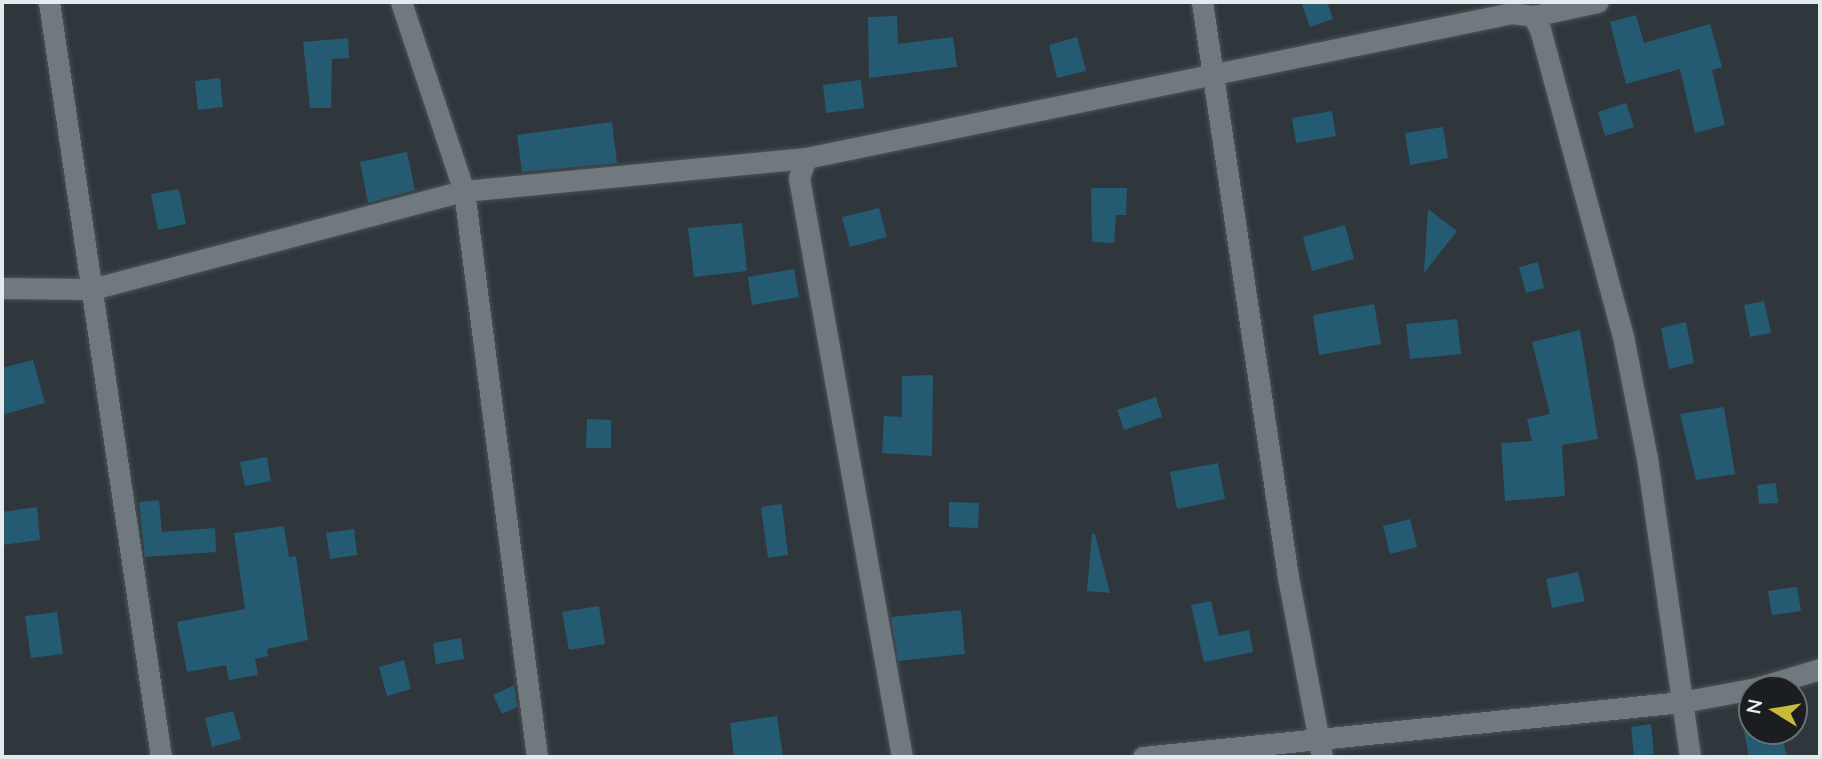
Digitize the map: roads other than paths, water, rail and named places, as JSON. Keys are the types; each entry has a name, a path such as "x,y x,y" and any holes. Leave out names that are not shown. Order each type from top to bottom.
{"street":[{"path":"49,2 161,757"},
{"path":"401,2 464,191 537,757"},
{"path":"1202,2 1288,577 1321,749"},
{"path":"2,288 93,289 464,191 806,158 1214,71 1512,13 1533,16 1598,2"},
{"path":"1533,16 1623,336 1690,757"},
{"path":"806,158 799,178 902,757"},
{"path":"1800,675 1820,669"},
{"path":"1143,757 1321,749 1682,702 1738,692"}]}
